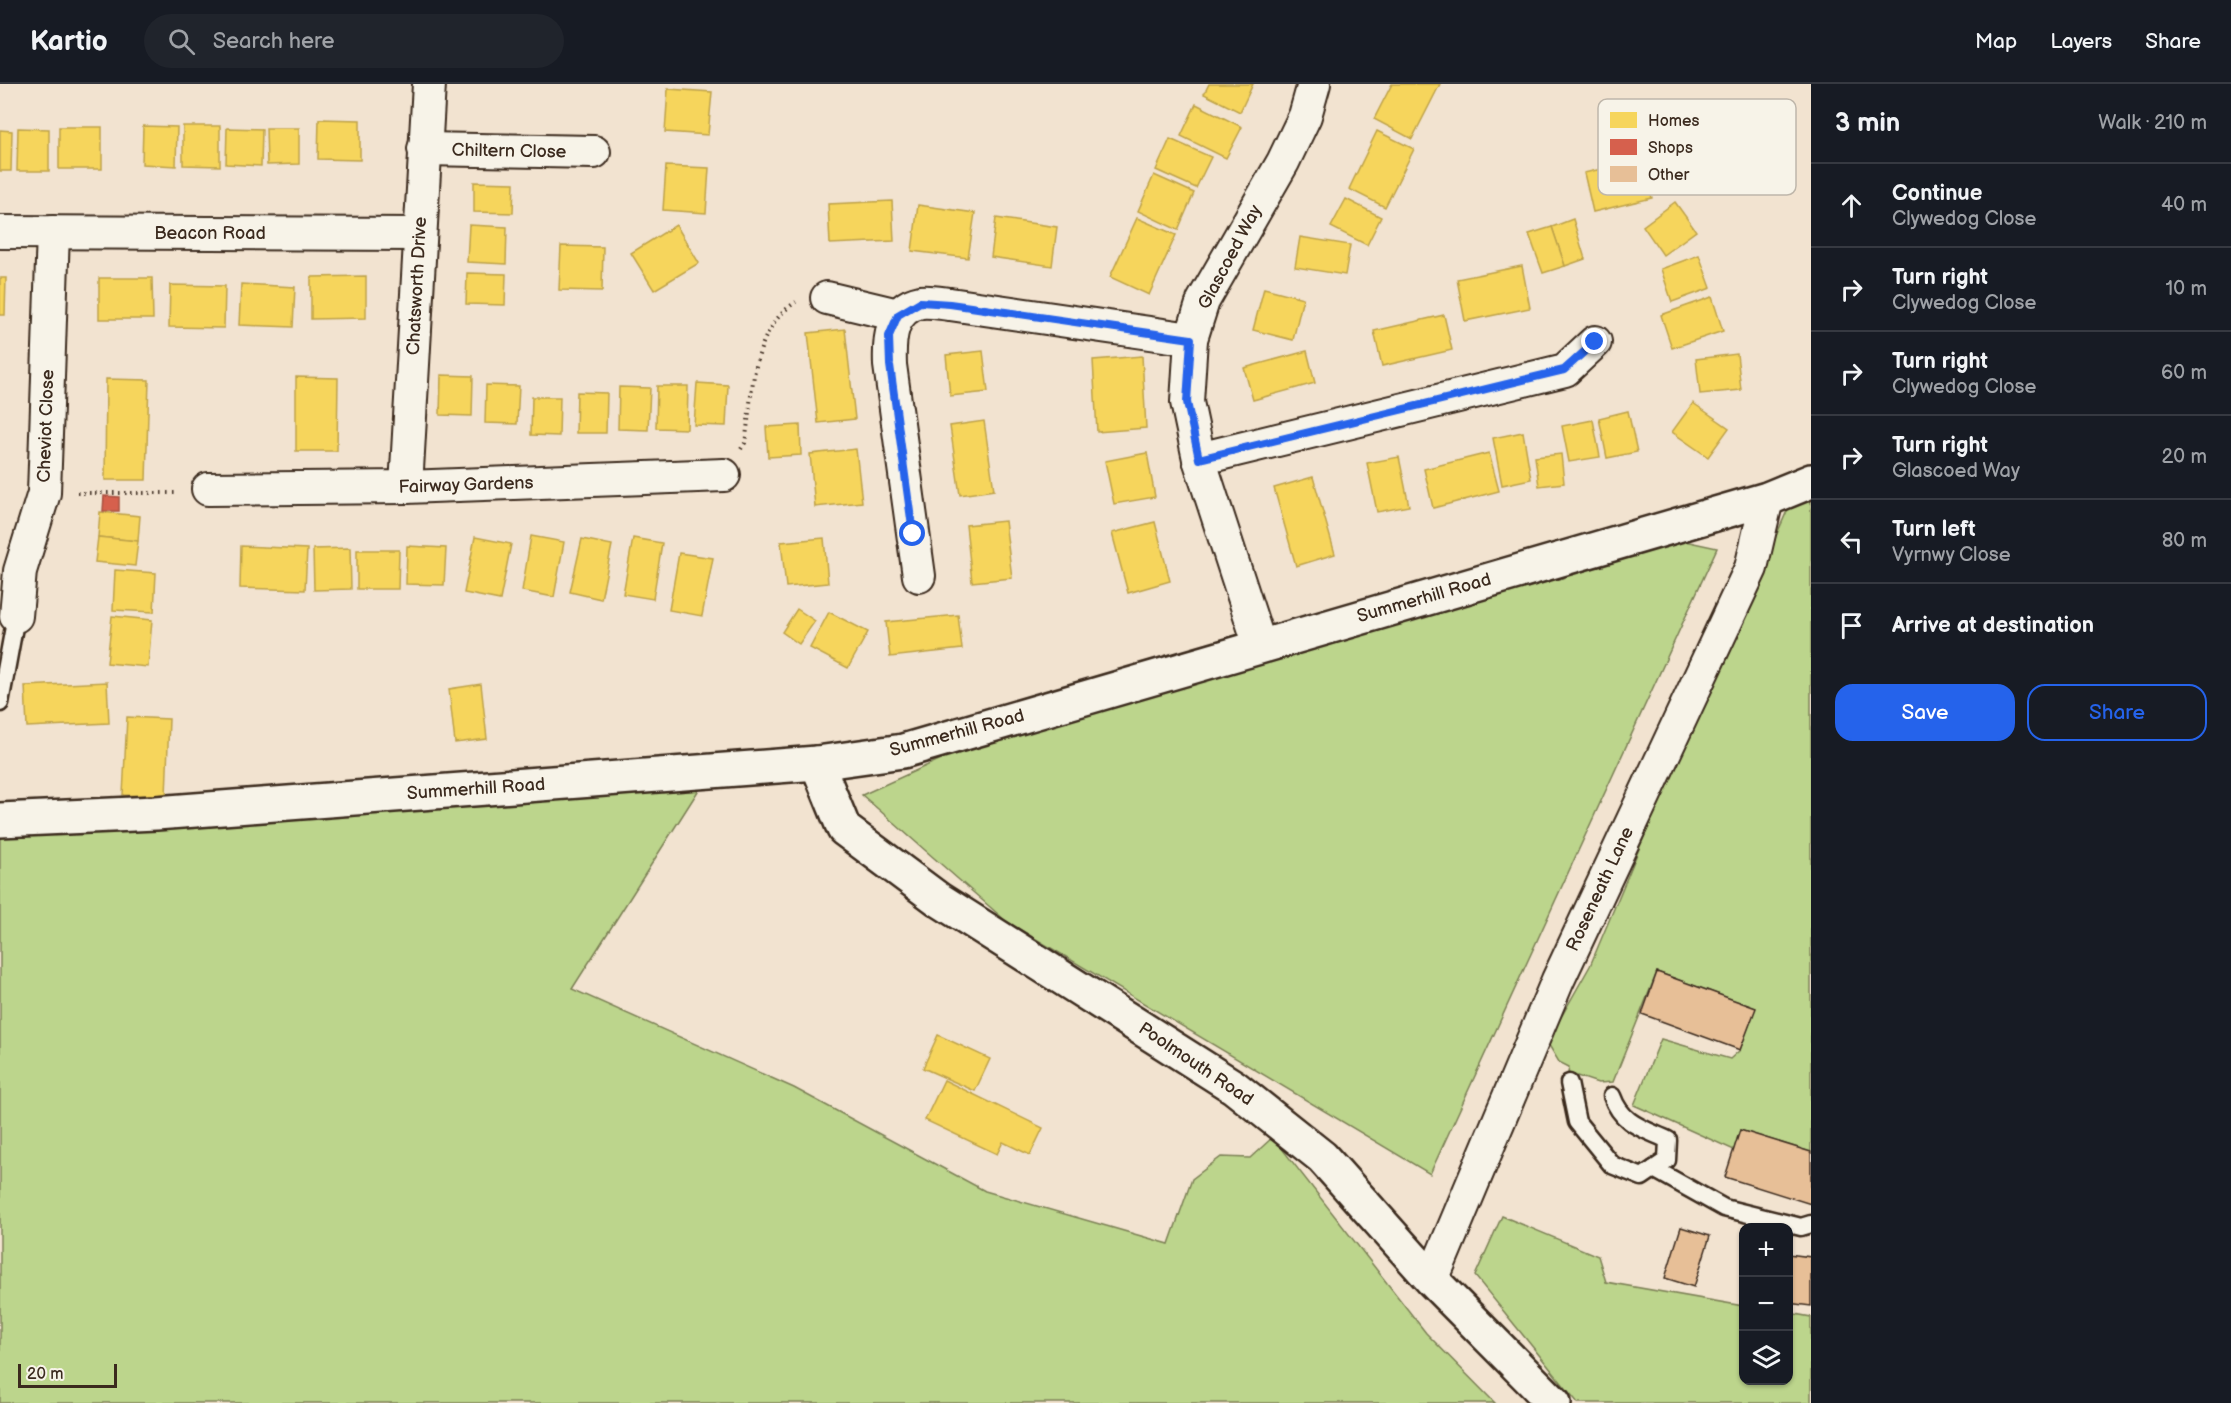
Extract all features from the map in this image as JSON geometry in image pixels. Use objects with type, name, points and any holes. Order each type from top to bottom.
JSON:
[{"type":"street","name":"Chatsworth Drive","points":[[406,488],[429,84]]},
{"type":"street","name":"Glascoed Way","points":[[1260,646],[1199,459],[1187,402],[1191,339],[1203,301],[1283,162],[1305,116],[1314,84]]},
{"type":"street","name":"Chiltern Close","points":[[424,149],[594,152]]},
{"type":"street","name":"Beacon Road","points":[[0,232],[420,234]]},
{"type":"street","name":"Cheviot Close","points":[[16,616],[20,571],[44,493],[53,232]]},
{"type":"street","points":[[827,298],[898,315]]},
{"type":"street","points":[[919,576],[890,365],[889,336],[898,315],[920,302],[950,304],[1191,339]]},
{"type":"street","points":[[1199,459],[1564,370],[1595,342]]},
{"type":"street","name":"Fairway Gardens","points":[[208,489],[406,488],[724,475]]},
{"type":"street","name":"Summerhill Road","points":[[0,820],[156,813],[818,763],[903,751],[1767,499],[1811,481]]},
{"type":"street","name":"Roseneath Lane","points":[[1432,1280],[1558,980],[1751,568],[1767,499]]},
{"type":"street","name":"Poolmouth Road","points":[[818,763],[844,829],[938,899],[1234,1087],[1322,1157],[1432,1280],[1554,1403]]},
{"type":"lane","points":[[0,703],[16,616]]},
{"type":"lane","points":[[1569,1083],[1577,1122],[1612,1165],[1642,1177],[1666,1160],[1668,1140],[1629,1122],[1617,1112],[1612,1096]]},
{"type":"lane","points":[[1654,1169],[1724,1208],[1801,1227],[1811,1224]]},
{"type":"path","points":[[724,475],[745,443],[760,346],[777,316],[811,294],[827,298]]},
{"type":"path","points":[[44,493],[184,493],[208,489]]},
{"type":"green space","points":[[1811,491],[1811,1152],[1740,1130],[1734,1150],[1634,1105],[1661,1039],[1730,1059],[1740,1050],[1755,1008],[1657,972],[1613,1082],[1598,1083],[1568,1073],[1569,1067],[1559,1062],[1547,1042],[1590,966],[1657,806],[1787,511],[1801,494]]},
{"type":"green space","points":[[1666,537],[1717,548],[1430,1174],[1006,921],[862,795],[950,755]]},
{"type":"green space","points":[[705,780],[572,989],[794,1088],[985,1191],[1169,1244],[1192,1179],[1221,1157],[1250,1158],[1273,1137],[1426,1333],[1495,1403],[0,1403],[0,832]]},
{"type":"green space","points":[[1502,1216],[1598,1256],[1606,1282],[1739,1305],[1739,1385],[1793,1385],[1793,1314],[1811,1317],[1811,1403],[1578,1403],[1475,1276]]},
{"type":"building: Homes","points":[[1209,84],[1253,84],[1240,112],[1204,94]]},
{"type":"building: Homes","points":[[1392,84],[1440,84],[1412,139],[1374,119]]},
{"type":"building: Homes","points":[[668,89],[712,92],[708,135],[665,132]]},
{"type":"building: Homes","points":[[1196,104],[1242,127],[1226,158],[1181,136]]},
{"type":"building: Homes","points":[[319,119],[360,120],[360,160],[318,159]]},
{"type":"building: Homes","points":[[143,126],[177,127],[176,166],[142,164]]},
{"type":"building: Homes","points":[[183,126],[220,126],[220,166],[183,165]]},
{"type":"building: Homes","points":[[59,127],[102,127],[102,169],[59,169]]},
{"type":"building: Homes","points":[[18,128],[49,129],[49,171],[17,171]]},
{"type":"building: Homes","points":[[227,128],[262,129],[261,166],[226,164]]},
{"type":"building: Homes","points":[[266,128],[299,128],[299,164],[267,165]]},
{"type":"building: Homes","points":[[0,130],[12,131],[11,171],[0,171]]},
{"type":"building: Homes","points":[[1377,131],[1414,149],[1385,207],[1349,189]]},
{"type":"building: Homes","points":[[1170,139],[1211,157],[1196,188],[1156,170]]},
{"type":"building: Homes","points":[[666,166],[709,168],[706,213],[663,210]]},
{"type":"building: Homes","points":[[1598,170],[1598,195],[1651,195],[1652,198],[1593,212],[1584,173]]},
{"type":"building: Homes","points":[[1154,175],[1194,193],[1178,230],[1138,211]]},
{"type":"building: Homes","points":[[474,182],[514,183],[513,213],[474,212]]},
{"type":"building: Homes","points":[[1346,199],[1381,217],[1367,245],[1331,227]]},
{"type":"building: Homes","points":[[892,201],[894,241],[830,244],[828,204]]},
{"type":"building: Homes","points":[[1675,202],[1696,231],[1663,255],[1643,226]]},
{"type":"building: Homes","points":[[918,205],[975,213],[968,258],[912,251]]},
{"type":"building: Homes","points":[[996,218],[1057,227],[1052,266],[991,257]]},
{"type":"building: Homes","points":[[1137,218],[1176,235],[1149,295],[1110,277]]},
{"type":"building: Homes","points":[[1573,219],[1585,259],[1565,266],[1552,227]]},
{"type":"building: Homes","points":[[469,225],[507,227],[506,264],[467,262]]},
{"type":"building: Homes","points":[[676,225],[699,263],[654,290],[631,253]]},
{"type":"building: Homes","points":[[1552,227],[1565,266],[1543,273],[1529,234]]},
{"type":"building: Homes","points":[[1300,237],[1350,245],[1345,275],[1295,267]]},
{"type":"building: Homes","points":[[561,246],[603,247],[602,291],[559,290]]},
{"type":"building: Homes","points":[[1699,255],[1711,288],[1672,302],[1661,269]]},
{"type":"building: Homes","points":[[1522,266],[1530,308],[1465,321],[1457,279]]},
{"type":"building: Homes","points":[[467,273],[506,274],[505,305],[466,304]]},
{"type":"building: Homes","points":[[366,276],[366,318],[311,319],[311,277]]},
{"type":"building: Homes","points":[[0,278],[6,278],[5,315],[0,315]]},
{"type":"building: Homes","points":[[99,278],[152,278],[153,319],[99,319]]},
{"type":"building: Homes","points":[[241,284],[295,287],[293,327],[239,325]]},
{"type":"building: Homes","points":[[170,285],[225,286],[224,328],[169,327]]},
{"type":"building: Homes","points":[[1264,288],[1303,298],[1293,340],[1253,330]]},
{"type":"building: Homes","points":[[1712,297],[1723,331],[1672,348],[1661,315]]},
{"type":"building: Homes","points":[[1444,315],[1452,350],[1382,366],[1374,331]]},
{"type":"building: Homes","points":[[845,329],[855,419],[818,423],[808,333]]},
{"type":"building: Homes","points":[[983,351],[988,392],[950,396],[946,355]]},
{"type":"building: Homes","points":[[1307,351],[1315,383],[1253,400],[1244,368]]},
{"type":"building: Homes","points":[[1737,354],[1741,390],[1700,394],[1696,359]]},
{"type":"building: Homes","points":[[1142,356],[1146,428],[1097,432],[1093,360]]},
{"type":"building: Homes","points":[[441,375],[473,376],[472,416],[440,415]]},
{"type":"building: Homes","points":[[296,377],[338,378],[337,451],[296,451]]},
{"type":"building: Homes","points":[[106,379],[149,380],[146,480],[105,480]]},
{"type":"building: Homes","points":[[697,383],[728,385],[726,426],[694,425]]},
{"type":"building: Homes","points":[[486,385],[519,386],[517,424],[485,423]]},
{"type":"building: Homes","points":[[657,386],[688,386],[687,429],[656,428]]},
{"type":"building: Homes","points":[[619,387],[650,388],[648,430],[618,429]]},
{"type":"building: Homes","points":[[577,392],[607,393],[606,433],[576,433]]},
{"type":"building: Homes","points":[[532,397],[560,397],[559,436],[531,435]]},
{"type":"building: Homes","points":[[1693,403],[1729,428],[1708,457],[1672,432]]},
{"type":"building: Homes","points":[[1628,411],[1637,452],[1607,458],[1599,418]]},
{"type":"building: Homes","points":[[1593,420],[1600,457],[1569,462],[1562,426]]},
{"type":"building: Homes","points":[[984,421],[994,490],[960,495],[950,426]]},
{"type":"building: Homes","points":[[800,425],[801,455],[768,457],[766,427]]},
{"type":"building: Homes","points":[[1523,432],[1531,479],[1502,485],[1493,438]]},
{"type":"building: Homes","points":[[856,449],[862,502],[815,507],[810,454]]},
{"type":"building: Homes","points":[[1147,453],[1155,497],[1114,504],[1105,461]]},
{"type":"building: Homes","points":[[1489,453],[1499,491],[1433,508],[1424,469]]},
{"type":"building: Homes","points":[[1561,454],[1564,483],[1539,486],[1535,457]]},
{"type":"building: Homes","points":[[1399,457],[1409,506],[1377,512],[1367,463]]},
{"type":"building: Homes","points":[[1313,477],[1335,554],[1296,566],[1274,488]]},
{"type":"building: Homes","points":[[100,512],[140,516],[138,541],[98,537]]},
{"type":"building: Homes","points":[[1005,521],[1012,578],[972,582],[966,525]]},
{"type":"building: Homes","points":[[1155,522],[1170,581],[1128,593],[1112,533]]},
{"type":"building: Homes","points":[[531,536],[564,542],[554,597],[522,591]]},
{"type":"building: Homes","points":[[98,537],[138,541],[135,566],[95,562]]},
{"type":"building: Homes","points":[[475,537],[511,544],[500,600],[464,593]]},
{"type":"building: Homes","points":[[633,538],[662,543],[653,599],[623,594]]},
{"type":"building: Homes","points":[[824,538],[828,583],[786,587],[781,542]]},
{"type":"building: Homes","points":[[582,539],[612,545],[601,599],[570,592]]},
{"type":"building: Homes","points":[[241,546],[307,549],[305,590],[240,588]]},
{"type":"building: Homes","points":[[407,546],[446,548],[444,585],[406,584]]},
{"type":"building: Homes","points":[[350,548],[351,589],[314,590],[313,549]]},
{"type":"building: Homes","points":[[357,550],[399,550],[398,589],[357,589]]},
{"type":"building: Homes","points":[[679,553],[713,558],[702,616],[669,610]]},
{"type":"building: Homes","points":[[115,570],[156,573],[154,612],[113,610]]},
{"type":"building: Homes","points":[[797,609],[815,621],[799,644],[782,632]]},
{"type":"building: Homes","points":[[829,612],[868,632],[848,668],[810,648]]},
{"type":"building: Homes","points":[[958,615],[962,649],[890,657],[886,622]]},
{"type":"building: Homes","points":[[112,616],[152,620],[148,667],[107,663]]},
{"type":"building: Homes","points":[[107,682],[109,723],[27,727],[25,686]]},
{"type":"building: Homes","points":[[481,684],[487,739],[455,743],[449,689]]},
{"type":"building: Homes","points":[[127,717],[169,719],[166,796],[123,795]]},
{"type":"building: Homes","points":[[938,1035],[990,1059],[975,1091],[923,1068]]},
{"type":"building: Homes","points":[[944,1080],[1043,1128],[1030,1155],[1003,1142],[997,1154],[925,1120]]},
{"type":"building: Shops","points":[[104,496],[119,497],[119,511],[103,511]]},
{"type":"building: Other","points":[[1657,972],[1756,1008],[1740,1050],[1642,1014]]},
{"type":"building: Other","points":[[1740,1130],[1811,1152],[1811,1204],[1725,1177]]},
{"type":"building: Other","points":[[1681,1227],[1710,1236],[1694,1287],[1665,1278]]},
{"type":"building: Other","points":[[1793,1255],[1811,1257],[1811,1306],[1793,1304]]},
{"type":"route","points":[[913,534],[890,365],[889,336],[898,315],[920,302],[950,304],[1191,339],[1187,402],[1199,459],[1564,370],[1595,342]]}]
